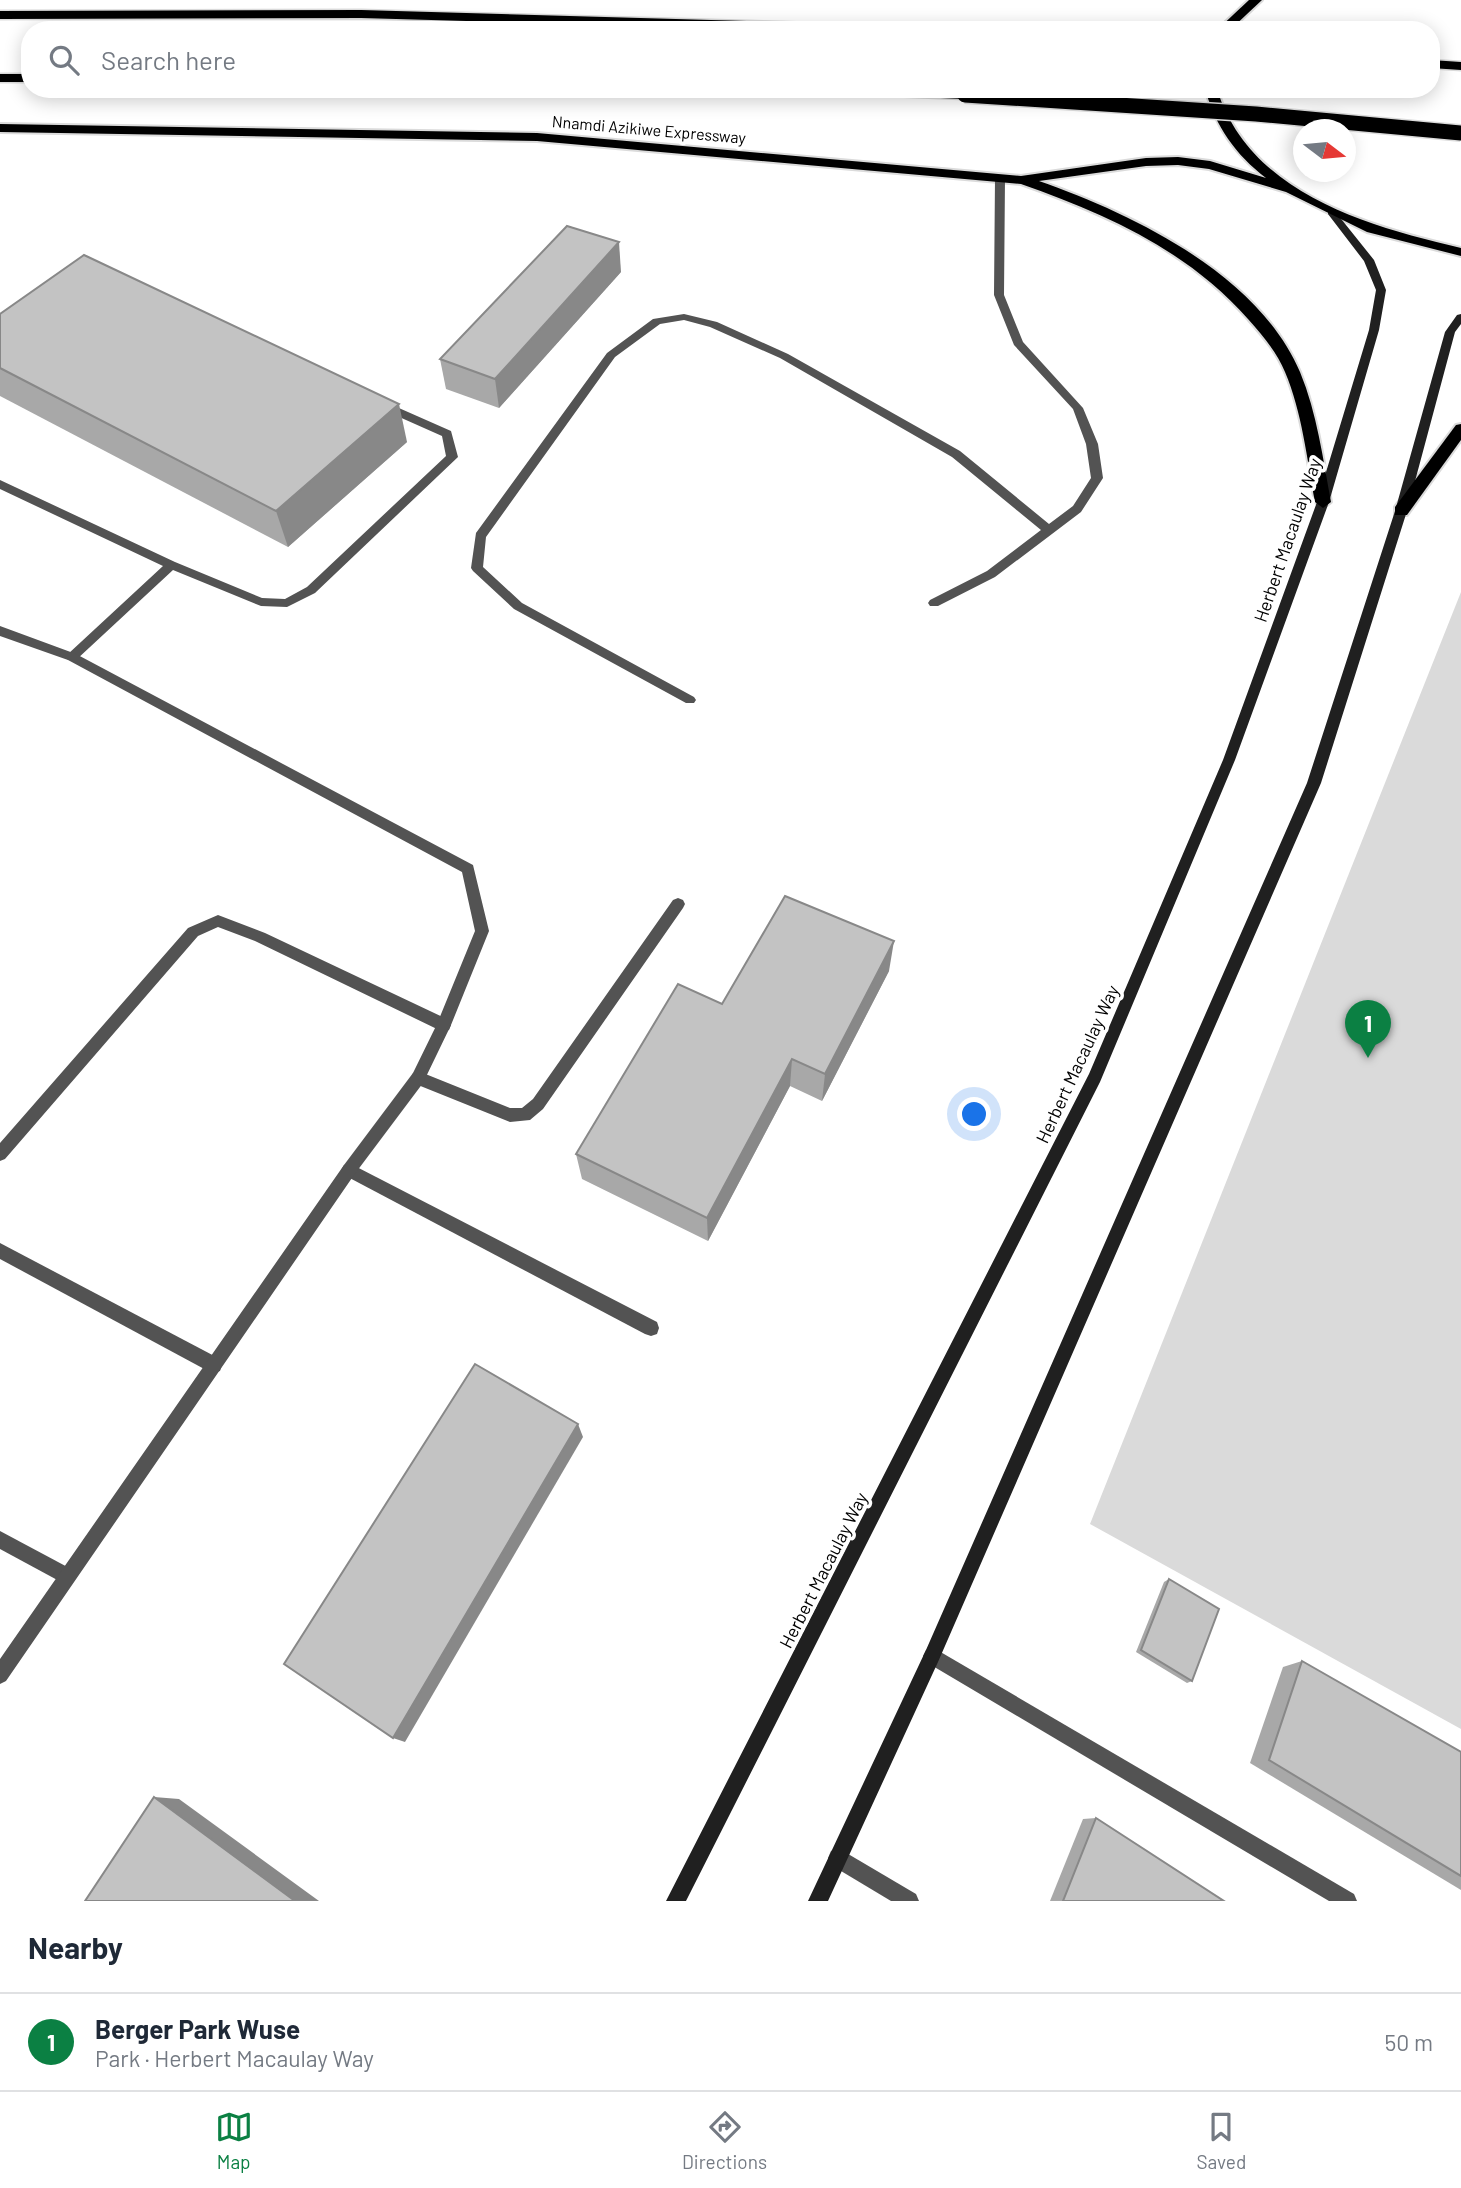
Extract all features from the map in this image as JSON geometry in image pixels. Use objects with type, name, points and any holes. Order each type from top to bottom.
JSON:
[{"type":"highway","points":[[1233,21],[1256,0]]},
{"type":"highway","points":[[0,15],[374,14],[612,21]]},
{"type":"highway","points":[[1440,65],[1461,66]]},
{"type":"highway","points":[[0,78],[21,78]]},
{"type":"highway","points":[[1011,98],[1256,114],[1461,133]]},
{"type":"highway","points":[[1212,98],[1213,107],[1241,149],[1289,189],[1331,212],[1398,238],[1461,251]]},
{"type":"highway","name":"Nnamdi Azikiwe Expressway","points":[[0,128],[537,137],[1021,180],[1146,162],[1178,161],[1210,165],[1289,189]]},
{"type":"highway","points":[[1021,180],[1104,208],[1142,226],[1195,261],[1266,330],[1292,371],[1307,420],[1323,502]]},
{"type":"highway","points":[[1401,511],[1461,429]]},
{"type":"main road","name":"Herbert Macaulay Way","points":[[676,1901],[1096,1077],[1229,760],[1323,502],[1374,330],[1381,290],[1369,260],[1331,212]]},
{"type":"main road","points":[[818,1901],[932,1656],[1314,783],[1401,511],[1450,332],[1461,317]]},
{"type":"street","points":[[934,603],[991,575],[1077,509],[1097,478],[1092,444],[1078,408],[1018,343],[999,295],[1000,178]]},
{"type":"street","points":[[690,699],[518,606],[477,569],[480,536],[611,355],[657,321],[684,317],[713,324],[783,356],[956,454],[1049,530]]},
{"type":"street","points":[[0,484],[171,565],[261,602],[287,603],[311,590],[452,457],[447,434],[373,401]]},
{"type":"street","points":[[72,656],[171,565]]},
{"type":"street","points":[[0,631],[72,656],[468,869],[482,932],[444,1025],[418,1079],[349,1170],[0,1675]]},
{"type":"street","points":[[418,1079],[510,1115],[525,1115],[538,1104],[678,904]]},
{"type":"street","points":[[0,1154],[193,932],[218,921],[260,937],[444,1025]]},
{"type":"street","points":[[349,1170],[651,1328]]},
{"type":"street","points":[[0,1251],[214,1365]]},
{"type":"street","points":[[0,1540],[67,1576]]},
{"type":"street","points":[[932,1656],[1346,1901]]},
{"type":"street","points":[[838,1858],[909,1901]]},
{"type":"shaded area","points":[[1461,592],[1461,1729],[1090,1524]]},
{"type":"building","points":[[567,226],[619,242],[495,379],[440,359]]},
{"type":"building","points":[[84,255],[399,404],[276,511],[0,368],[0,314]]},
{"type":"building","points":[[785,896],[894,941],[825,1074],[792,1059],[707,1218],[576,1154],[678,984],[722,1004]]},
{"type":"building","points":[[475,1364],[578,1424],[393,1738],[284,1664]]},
{"type":"building","points":[[1169,1579],[1219,1609],[1192,1681],[1141,1650]]},
{"type":"building","points":[[1302,1661],[1461,1752],[1461,1876],[1269,1760]]},
{"type":"building","points":[[154,1797],[295,1901],[85,1901]]},
{"type":"building","points":[[1096,1818],[1224,1901],[1063,1901]]},
{"type":"place","name":"Berger Park Wuse","points":[[1368,1058]]}]
